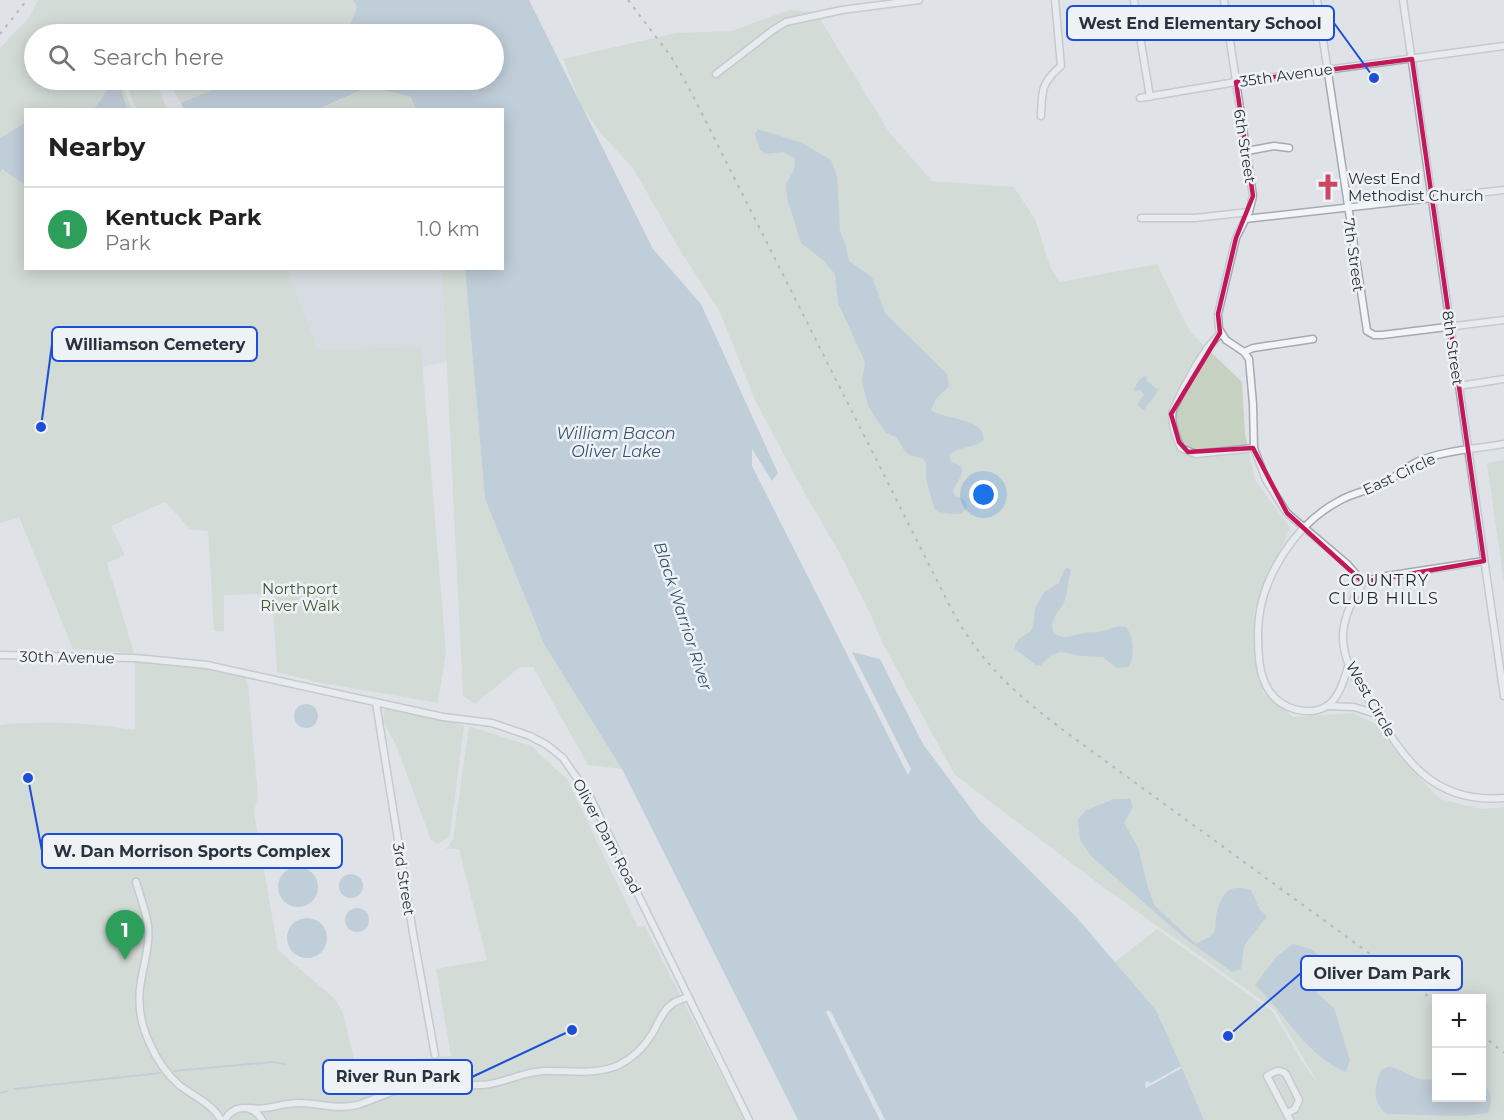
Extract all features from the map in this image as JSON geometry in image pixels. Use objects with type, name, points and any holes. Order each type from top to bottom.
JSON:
[{"type":"street","points":[[716,74],[786,22],[842,10],[919,0]]},
{"type":"street","points":[[1041,116],[1044,82],[1061,66],[1055,0]]},
{"type":"street","points":[[1134,0],[1150,97]]},
{"type":"street","name":"6th Street","points":[[1221,334],[1218,314],[1236,237],[1249,212],[1253,196],[1224,0]]},
{"type":"street","name":"7th Street","points":[[1317,0],[1366,331],[1374,335],[1382,335],[1450,326]]},
{"type":"street","name":"8th Street","points":[[1403,0],[1504,696]]},
{"type":"street","name":"35th Avenue","points":[[1140,98],[1236,82],[1504,46]]},
{"type":"street","points":[[1247,151],[1274,146],[1289,148]]},
{"type":"street","points":[[1245,219],[1504,190]]},
{"type":"street","points":[[1142,218],[1195,218],[1249,212]]},
{"type":"street","points":[[1450,326],[1504,320]]},
{"type":"street","points":[[1254,448],[1196,454],[1181,448],[1172,418],[1173,410],[1199,363],[1214,340],[1221,334],[1229,343],[1245,352],[1249,359],[1252,375],[1254,448],[1266,480],[1287,513],[1347,564],[1364,582],[1380,577],[1484,561]]},
{"type":"street","points":[[1245,352],[1254,348],[1313,339]]},
{"type":"street","points":[[1459,386],[1504,379]]},
{"type":"street","name":"East Circle","points":[[1377,714],[1354,707],[1327,706],[1304,711],[1281,703],[1275,699],[1267,687],[1260,664],[1258,638],[1260,609],[1277,564],[1304,528],[1339,500],[1384,484],[1417,462],[1432,456],[1504,444]]},
{"type":"street","name":"West Circle","points":[[1364,582],[1347,612],[1343,627],[1343,643],[1348,667],[1377,714],[1409,762],[1427,778],[1462,795],[1486,800],[1504,798]]},
{"type":"street","name":"30th Avenue","points":[[0,655],[135,658]]},
{"type":"street","name":"Oliver Dam Road","points":[[135,658],[207,665],[443,717],[492,723],[530,736],[547,745],[563,758],[590,796],[749,1120]]},
{"type":"street","points":[[1327,706],[1338,692],[1348,667]]},
{"type":"street","name":"3rd Street","points":[[376,703],[435,1055]]},
{"type":"street","points":[[136,882],[148,926],[146,960],[139,1000],[142,1024],[154,1052],[177,1083],[210,1107],[223,1120],[237,1108],[268,1109],[301,1103],[349,1107],[391,1091],[417,1085],[438,1083],[480,1085],[533,1072],[603,1070],[618,1065],[637,1052],[648,1041],[668,1007],[688,997]]},
{"type":"street","points":[[1278,1071],[1286,1074],[1299,1100],[1288,1117],[1267,1076],[1278,1071]]},
{"type":"street","points":[[249,1108],[264,1120],[281,1106]]},
{"type":"street","points":[[210,1107],[231,1111]]},
{"type":"highlighted area","points":[[1412,59],[1484,561],[1363,582],[1287,513],[1253,448],[1188,452],[1179,442],[1171,414],[1220,333],[1218,314],[1236,238],[1253,196],[1236,82]]},
{"type":"shaded area","points":[[262,270],[465,270],[463,358],[308,392]]},
{"type":"green space","name":"Northport River Walk","points":[[38,0],[353,0],[357,7],[351,24],[24,24],[24,90],[124,90],[132,108],[24,108],[24,270],[287,270],[318,350],[421,347],[446,653],[438,703],[316,682],[277,672],[272,594],[224,595],[224,631],[214,631],[208,531],[190,529],[165,502],[111,526],[125,555],[107,563],[134,653],[73,649],[19,517],[0,523],[0,48],[29,17]]},
{"type":"green space","points":[[789,10],[816,12],[889,132],[932,181],[1014,187],[1035,219],[1050,266],[1059,282],[1157,264],[1190,332],[1242,382],[1245,434],[1255,480],[1290,528],[1254,614],[1263,693],[1293,717],[1353,713],[1376,724],[1401,758],[1440,799],[1482,809],[1504,807],[1504,1120],[1204,1120],[1156,1010],[1115,962],[1157,929],[1273,1012],[1319,1085],[1275,1010],[1103,887],[955,775],[882,642],[840,554],[755,400],[719,310],[681,252],[633,168],[601,134],[581,105],[563,59],[676,33],[732,31]]},
{"type":"green space","points":[[129,90],[159,90],[167,108],[136,108]]},
{"type":"green space","points":[[173,90],[212,90],[181,103]]},
{"type":"green space","points":[[362,90],[382,90],[410,96],[416,108],[323,108]]},
{"type":"green space","points":[[442,270],[465,270],[485,499],[544,644],[622,769],[588,765],[533,667],[520,667],[475,704],[463,696]]},
{"type":"green space","points":[[1504,460],[1504,583],[1487,463]]},
{"type":"green space","points":[[135,658],[244,673],[248,684],[258,796],[254,813],[278,950],[335,999],[343,1013],[355,1064],[451,1056],[436,969],[487,960],[459,849],[446,849],[453,839],[469,726],[531,746],[567,779],[638,927],[645,926],[744,1120],[0,1120],[0,725],[68,723],[135,730]]},
{"type":"green space","points":[[385,708],[464,725],[450,836],[438,844],[431,840],[396,745],[383,721]]},
{"type":"water","name":"William Bacon Oliver Lake","points":[[353,0],[529,0],[653,249],[701,304],[778,473],[772,481],[752,449],[752,466],[908,775],[911,769],[852,652],[880,659],[923,744],[981,822],[1078,919],[1156,1010],[1181,1066],[1151,1083],[1146,1081],[1145,1086],[1146,1088],[1182,1068],[1204,1120],[885,1120],[828,1010],[826,1012],[880,1120],[798,1120],[622,769],[544,644],[485,499],[465,270],[504,270],[504,108],[416,108],[410,96],[382,90],[504,90],[504,24],[351,24],[357,7]]},
{"type":"water","points":[[108,90],[121,90],[127,108],[95,108]]},
{"type":"water","name":"William Bacon Oliver Lake","points":[[212,90],[361,90],[321,108],[183,108],[181,103]]},
{"type":"water","points":[[24,124],[24,184],[2,169],[0,173],[0,138]]},
{"type":"water","points":[[758,129],[802,143],[831,160],[837,176],[840,231],[849,261],[872,277],[885,313],[947,374],[949,386],[936,399],[931,410],[971,423],[982,432],[984,440],[949,455],[951,461],[961,467],[962,471],[953,491],[955,496],[966,503],[967,508],[960,514],[938,512],[934,508],[926,479],[926,463],[923,459],[909,455],[897,438],[885,432],[868,406],[862,381],[865,362],[838,303],[835,274],[824,261],[801,243],[787,198],[786,184],[794,170],[795,158],[783,152],[765,154],[760,150],[755,134]]},
{"type":"water","points":[[1146,375],[1147,381],[1157,389],[1160,388],[1144,410],[1137,405],[1144,394],[1140,390],[1134,391],[1141,378]]},
{"type":"water","points":[[1067,567],[1071,570],[1066,597],[1054,618],[1053,631],[1060,636],[1068,637],[1119,626],[1126,627],[1133,647],[1129,667],[1117,668],[1103,657],[1061,652],[1051,655],[1037,666],[1015,649],[1020,638],[1031,631],[1035,609],[1044,592],[1059,583]]},
{"type":"water","points":[[306,704],[314,708],[318,716],[314,724],[306,728],[298,724],[294,716],[298,708]]},
{"type":"water","points":[[1114,799],[1130,799],[1133,807],[1124,823],[1138,847],[1155,906],[1196,944],[1214,933],[1218,909],[1226,892],[1236,888],[1251,890],[1260,910],[1267,916],[1244,946],[1241,969],[1232,972],[1183,937],[1091,856],[1080,840],[1078,820],[1086,810]]},
{"type":"water","points":[[298,867],[306,868],[312,873],[317,879],[317,895],[312,901],[306,906],[298,907],[290,906],[284,901],[279,895],[278,887],[279,879],[284,873],[290,868]]},
{"type":"water","points":[[346,874],[356,874],[363,881],[363,891],[356,898],[346,898],[339,891],[339,881]]},
{"type":"water","points":[[357,908],[366,911],[369,920],[366,929],[357,932],[348,929],[345,920],[348,911]]},
{"type":"water","points":[[307,918],[315,919],[321,924],[326,930],[326,946],[321,952],[315,957],[307,958],[299,957],[293,952],[288,946],[287,938],[288,930],[293,924],[299,919]]},
{"type":"water","points":[[1293,944],[1311,949],[1323,959],[1317,993],[1334,1008],[1350,1060],[1346,1072],[1332,1065],[1307,1045],[1255,985],[1276,957]]},
{"type":"water","points":[[1390,1066],[1419,1079],[1432,1080],[1432,1102],[1486,1102],[1486,1088],[1491,1097],[1491,1105],[1488,1113],[1463,1116],[1386,1114],[1376,1098],[1381,1070]]},
{"type":"waterway","points":[[174,1071],[272,1062],[285,1064]]},
{"type":"waterway","points":[[14,1089],[160,1073]]},
{"type":"waterway","points":[[0,1093],[7,1091]]},
{"type":"railway","points":[[0,34],[27,0]]},
{"type":"railway","points":[[628,0],[672,58],[691,92],[955,616],[980,653],[1008,684],[1056,724],[1432,999]]},
{"type":"railway","points":[[1486,1038],[1504,1053]]},
{"type":"place","name":"West End Elementary School","points":[[1374,78]]},
{"type":"place","name":"West End Methodist Church","points":[[1328,187]]},
{"type":"place","name":"Williamson Cemetery","points":[[41,427]]},
{"type":"place","name":"W. Dan Morrison Sports Complex","points":[[28,778]]},
{"type":"place","name":"Kentuck Park","points":[[125,960]]},
{"type":"place","name":"River Run Park","points":[[572,1030]]},
{"type":"place","name":"Oliver Dam Park","points":[[1228,1036]]},
{"type":"district","name":"COUNTRY CLUB HILLS","points":[[1384,589]]},
{"type":"water label","name":"Black Warrior River","points":[[683,616]]}]
